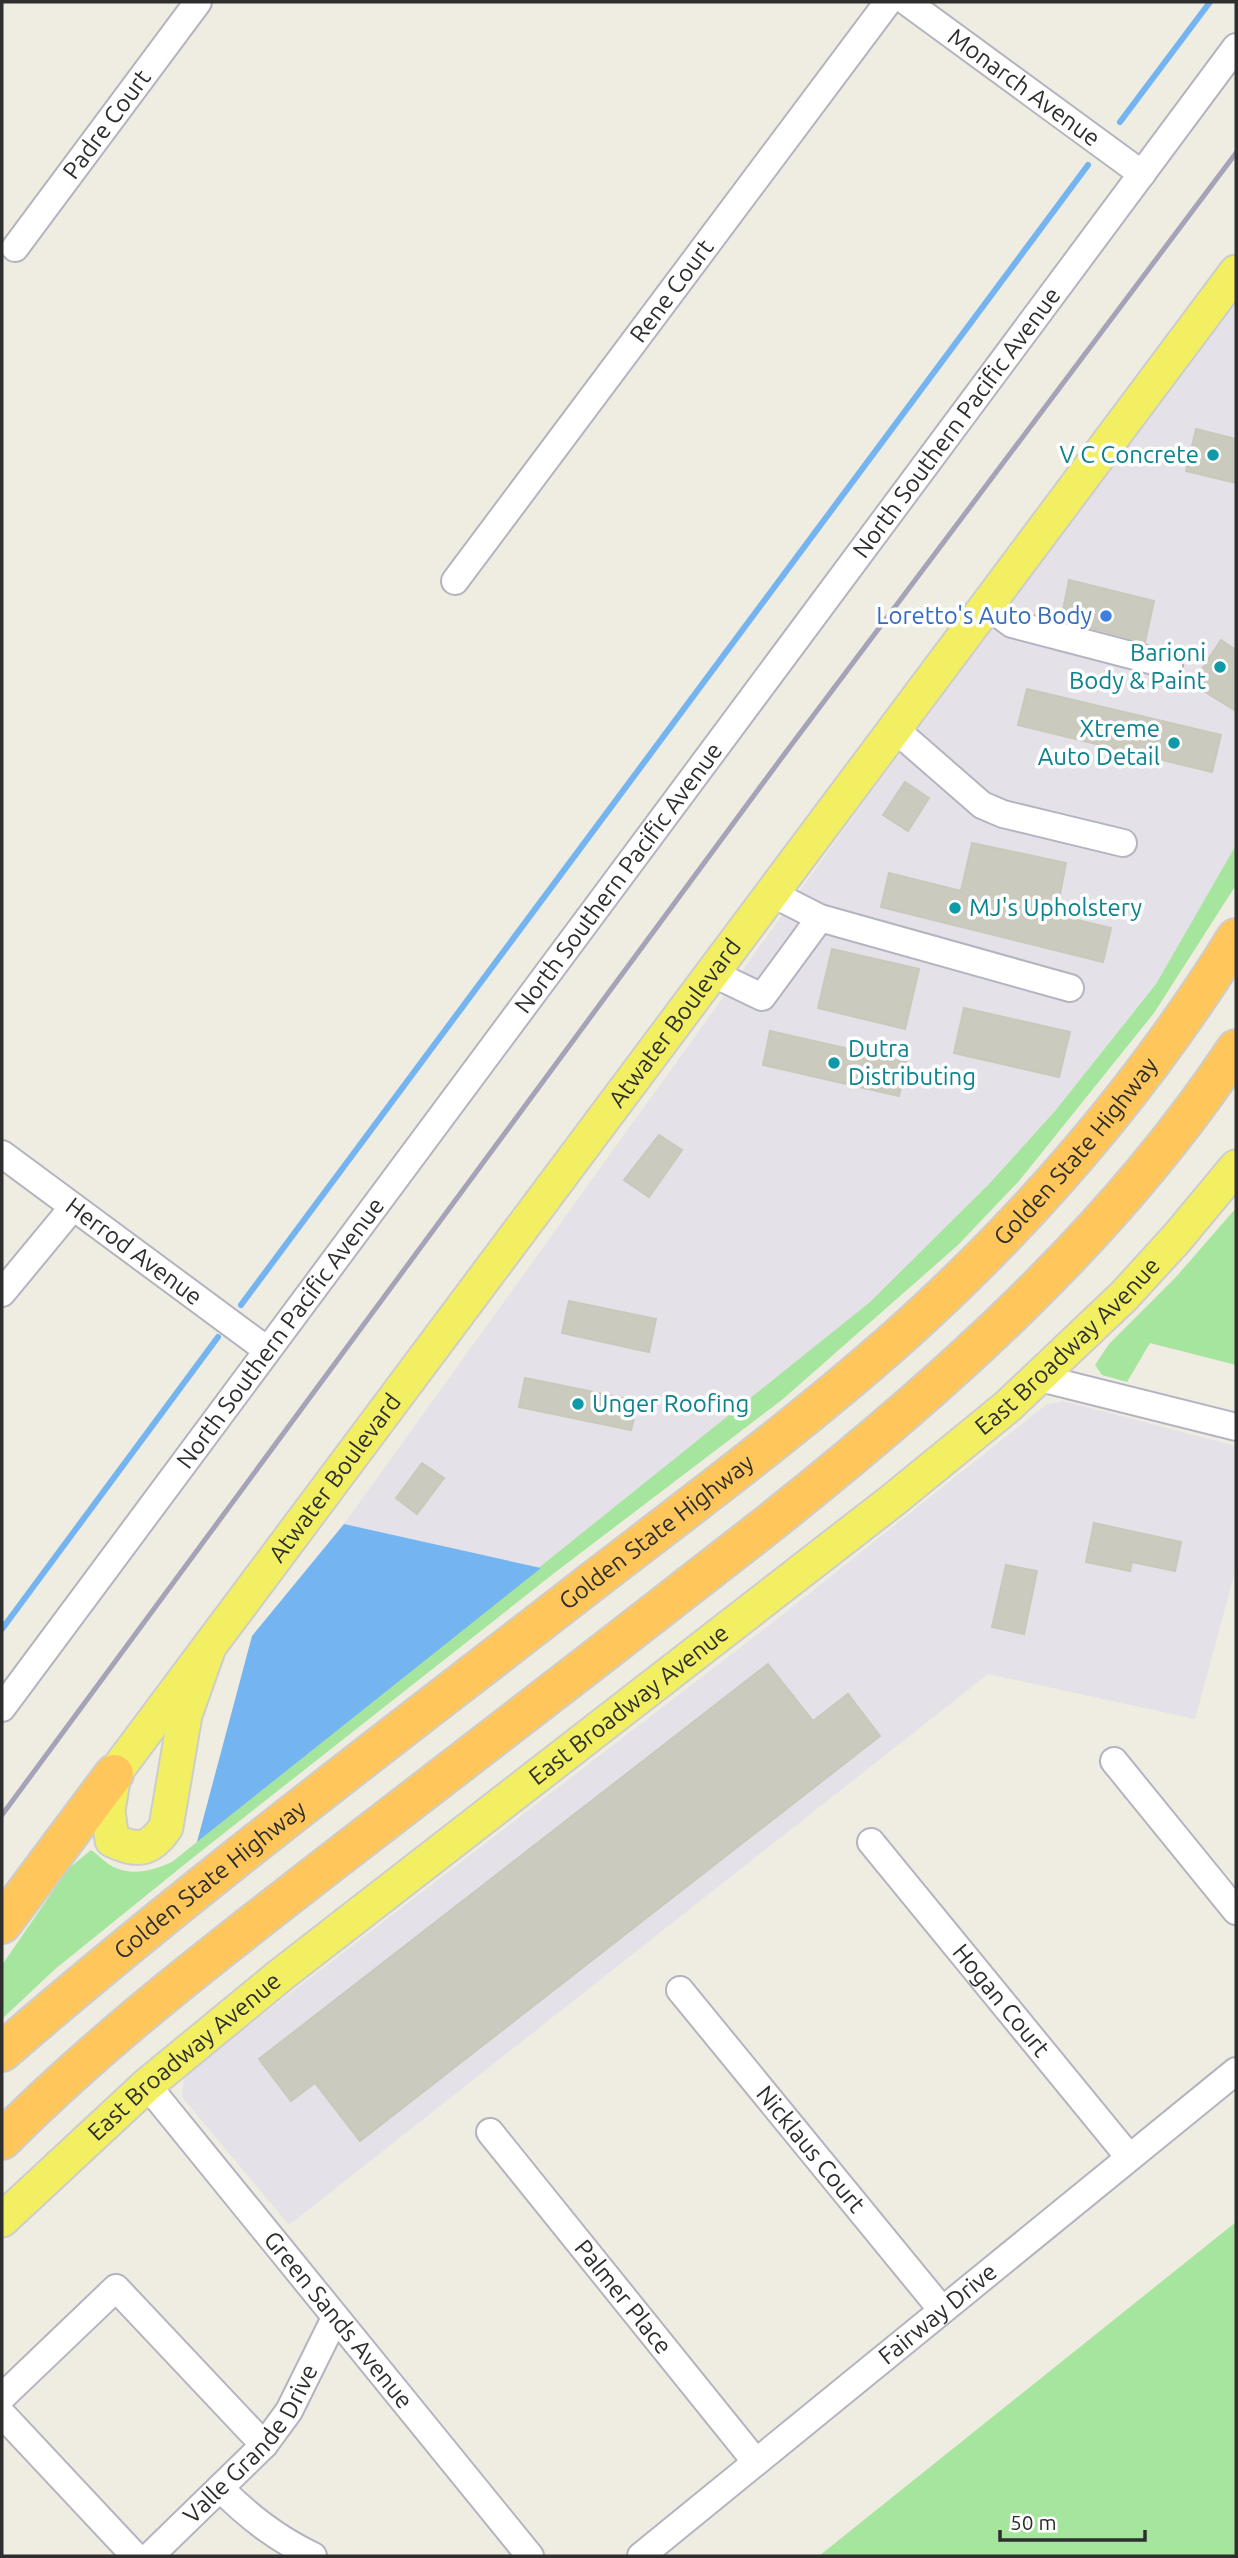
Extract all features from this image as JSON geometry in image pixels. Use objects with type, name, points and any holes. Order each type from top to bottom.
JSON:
[{"type":"highway","name":"Golden State Highway","points":[[2,2052],[123,1947],[730,1477],[902,1334],[1026,1213],[1110,1115],[1174,1031],[1236,938]]},
{"type":"highway","points":[[1202,1101],[1236,1049]]},
{"type":"highway","points":[[2,2140],[44,2098],[209,1958],[831,1474],[973,1354],[1104,1217],[1236,1057]]},
{"type":"highway","points":[[2,1924],[114,1774]]},
{"type":"main road","name":"Atwater Boulevard","points":[[114,1774],[1236,272]]},
{"type":"main road","name":"East Broadway Avenue","points":[[2,2220],[147,2085],[282,1974],[892,1500],[1040,1378],[1124,1296],[1236,1167]]},
{"type":"main road","points":[[114,1774],[108,1811],[112,1840],[128,1848],[144,1847],[156,1842],[166,1827],[186,1715],[208,1650]]},
{"type":"street","name":"Padre Court","points":[[15,248],[198,2]]},
{"type":"street","name":"Rene Court","points":[[455,580],[888,2]]},
{"type":"street","name":"Monarch Avenue","points":[[907,2],[1142,174]]},
{"type":"street","name":"North Southern Pacific Avenue","points":[[2,1708],[1236,47]]},
{"type":"street","points":[[988,606],[1012,624],[1169,665]]},
{"type":"street","points":[[896,730],[982,805],[1003,814],[1123,843]]},
{"type":"street","points":[[773,894],[820,918],[1070,988]]},
{"type":"street","points":[[714,974],[762,997],[820,918]]},
{"type":"street","name":"Herrod Avenue","points":[[2,1154],[267,1350]]},
{"type":"street","points":[[2,1293],[73,1207]]},
{"type":"street","points":[[1040,1378],[1236,1427]]},
{"type":"street","points":[[1114,1760],[1236,1911]]},
{"type":"street","name":"Hogan Court","points":[[871,1842],[1129,2157]]},
{"type":"street","name":"Nicklaus Court","points":[[680,1990],[942,2310]]},
{"type":"street","name":"Fairway Drive","points":[[641,2556],[1236,2071]]},
{"type":"street","name":"Green Sands Avenue","points":[[147,2085],[530,2556]]},
{"type":"street","name":"Palmer Place","points":[[490,2132],[757,2462]]},
{"type":"street","points":[[2,2397],[116,2288],[264,2445]]},
{"type":"street","name":"Valle Grande Drive","points":[[150,2556],[264,2445],[289,2411],[335,2318]]},
{"type":"street","points":[[2,2414],[135,2556]]},
{"type":"street","points":[[220,2487],[253,2521],[282,2541],[313,2556]]},
{"type":"shaded area","points":[[1236,302],[1236,845],[1156,984],[1055,1111],[989,1184],[870,1302],[541,1568],[344,1524],[858,810]]},
{"type":"shaded area","points":[[1063,1401],[1236,1446],[1236,1568],[1195,1719],[988,1674],[289,2225],[182,2097],[184,2075],[776,1620],[1047,1404]]},
{"type":"green space","points":[[1236,845],[1236,885],[1154,1013],[1019,1181],[958,1245],[783,1399],[553,1574],[190,1860],[54,1970],[2,2019],[2,1965],[68,1869],[91,1850],[110,1865],[125,1871],[149,1870],[172,1862],[870,1302],[989,1184],[1055,1111],[1156,984]]},
{"type":"green space","points":[[1236,1208],[1236,1365],[1150,1343],[1127,1382],[1102,1375],[1095,1365],[1109,1344],[1176,1277]]},
{"type":"green space","points":[[1236,2222],[1236,2556],[819,2556]]},
{"type":"water","points":[[344,1524],[541,1568],[197,1842],[252,1636]]},
{"type":"building","name":"V C Concrete","points":[[1196,429],[1236,439],[1236,483],[1186,471]]},
{"type":"building","name":"Loretto's Auto Body","points":[[1069,580],[1154,601],[1145,642],[1061,620]]},
{"type":"building","name":"Barioni Body & Paint","points":[[1221,640],[1236,650],[1236,711],[1192,684]]},
{"type":"building","points":[[1027,689],[1221,735],[1212,772],[1018,725]]},
{"type":"building","points":[[905,782],[929,798],[908,831],[883,815]]},
{"type":"building","points":[[972,843],[1066,863],[1056,915],[1111,928],[1103,962],[881,907],[889,873],[961,891]]},
{"type":"building","points":[[832,949],[919,969],[905,1029],[818,1008]]},
{"type":"building","points":[[964,1008],[1070,1032],[1059,1077],[954,1053]]},
{"type":"building","name":"Dutra Distributing","points":[[770,1031],[906,1062],[899,1096],[763,1065]]},
{"type":"building","points":[[659,1135],[682,1150],[649,1197],[624,1180]]},
{"type":"building","points":[[569,1301],[656,1319],[649,1352],[562,1333]]},
{"type":"building","name":"Unger Roofing","points":[[525,1378],[638,1401],[631,1430],[519,1407]]},
{"type":"building","points":[[422,1463],[444,1478],[417,1514],[396,1498]]},
{"type":"building","points":[[1094,1523],[1181,1542],[1175,1571],[1132,1562],[1130,1571],[1086,1562]]},
{"type":"building","points":[[1006,1565],[1037,1571],[1024,1634],[992,1627]]},
{"type":"building","points":[[768,1664],[813,1721],[848,1694],[880,1736],[360,2141],[315,2083],[291,2101],[259,2059]]},
{"type":"waterway","points":[[1120,122],[1210,2]]},
{"type":"waterway","points":[[241,1305],[1088,165]]},
{"type":"waterway","points":[[2,1629],[218,1337]]},
{"type":"railway","points":[[2,1815],[786,752],[1236,153]]},
{"type":"place","name":"V C Concrete","points":[[1213,455]]},
{"type":"place","name":"Loretto's Auto Body","points":[[1106,616]]},
{"type":"place","name":"Barioni Body & Paint","points":[[1220,667]]},
{"type":"place","name":"Xtreme Auto Detail","points":[[1174,743]]},
{"type":"place","name":"MJ's Upholstery","points":[[955,908]]},
{"type":"place","name":"Dutra Distributing","points":[[834,1063]]},
{"type":"place","name":"Unger Roofing","points":[[578,1404]]}]
